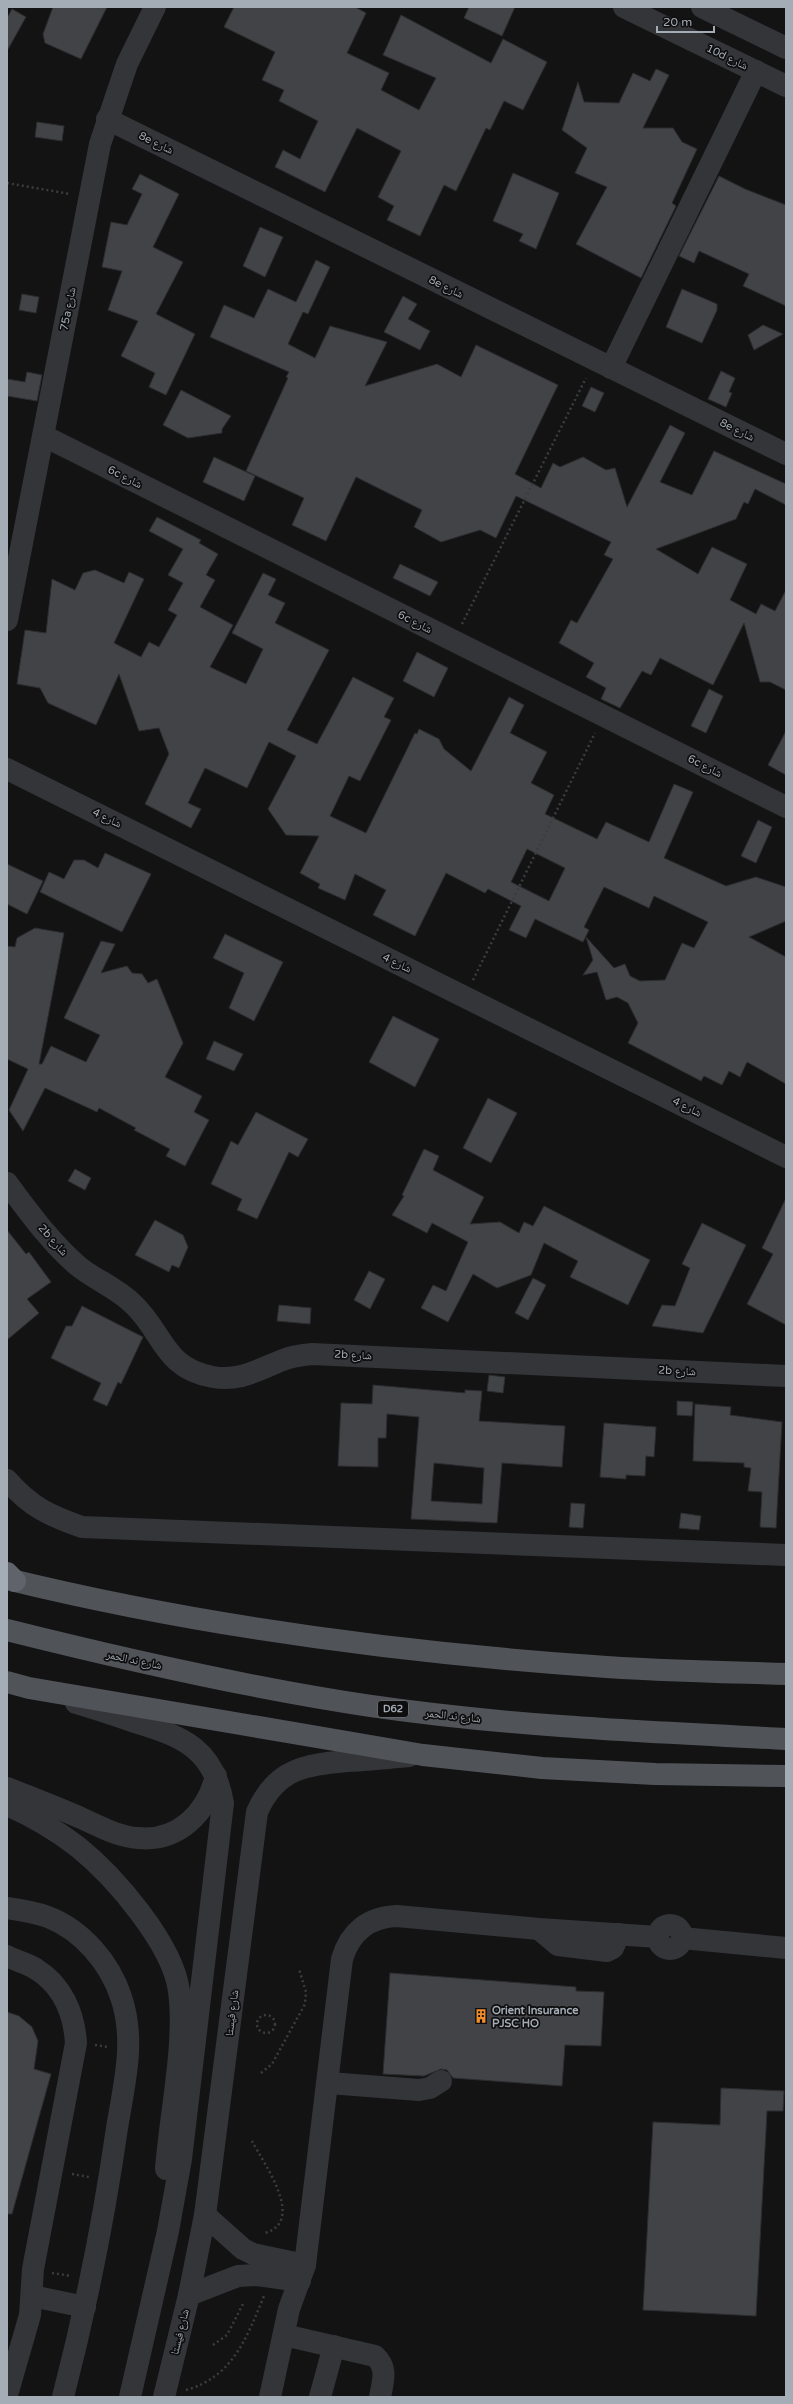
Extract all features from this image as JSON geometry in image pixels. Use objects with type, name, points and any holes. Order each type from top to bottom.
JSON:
[{"type":"main road","points":[[10,1577],[206,1621],[406,1650],[595,1666],[786,1674]]},
{"type":"main road","name":"شارع ند الحمر","points":[[7,1630],[126,1660],[370,1706],[511,1722],[627,1731],[786,1739]]},
{"type":"main road","points":[[7,1682],[29,1688],[424,1755],[542,1768],[655,1774],[786,1776]]},
{"type":"street","name":"75a شارع","points":[[7,620],[44,436],[89,198],[107,119],[127,64],[155,7]]},
{"type":"street","name":"10d شارع","points":[[624,7],[786,86]]},
{"type":"street","points":[[702,7],[786,48]]},
{"type":"street","points":[[603,364],[756,71]]},
{"type":"street","name":"8e شارع","points":[[107,119],[786,454]]},
{"type":"street","name":"6c شارع","points":[[44,436],[786,807]]},
{"type":"street","name":"شارع 4","points":[[7,769],[786,1157]]},
{"type":"street","name":"2b شارع","points":[[7,1183],[38,1225],[64,1254],[94,1278],[122,1294],[142,1312],[164,1347],[174,1358],[186,1367],[214,1377],[244,1376],[284,1359],[312,1354],[786,1376]]},
{"type":"street","points":[[7,1480],[23,1498],[51,1516],[82,1527],[786,1555]]},
{"type":"street","points":[[29,1688],[179,1736],[205,1759],[216,1776],[222,1796],[223,1817],[203,1974],[191,2085],[168,2231],[130,2397]]},
{"type":"street","name":"شارع فيستا","points":[[164,2396],[189,2295],[205,2216],[234,2002],[254,1826],[262,1800],[270,1788],[290,1772],[311,1765],[424,1755]]},
{"type":"street","points":[[7,1788],[124,1836],[151,1838],[165,1836],[189,1823],[207,1802],[216,1776]]},
{"type":"street","points":[[7,1805],[56,1832],[96,1863],[157,1935],[166,1949],[176,1974],[179,1991],[180,2027],[165,2173],[168,2231]]},
{"type":"street","points":[[7,1908],[49,1917],[68,1928],[86,1942],[100,1958],[122,1997],[128,2033],[128,2061],[110,2181],[87,2298],[62,2397]]},
{"type":"street","points":[[270,2397],[289,2309],[303,2273],[329,2083],[342,1959],[350,1939],[366,1923],[375,1919],[397,1916],[540,1929],[658,1937],[660,1931],[671,1925],[681,1932],[682,1938],[786,1948]]},
{"type":"street","points":[[7,1956],[36,1969],[46,1977],[62,1996],[73,2020],[76,2043],[33,2269],[32,2296],[28,2325],[7,2395]]},
{"type":"street","points":[[203,1974],[216,1978],[224,1984],[234,2002]]},
{"type":"street","points":[[329,2083],[419,2090],[430,2088],[441,2081]]},
{"type":"street","points":[[205,2216],[243,2249],[303,2273]]},
{"type":"street","points":[[189,2295],[238,2276],[250,2275],[272,2277],[303,2273]]},
{"type":"street","points":[[32,2296],[87,2298]]},
{"type":"street","points":[[284,2335],[370,2353],[380,2360],[384,2372],[380,2397]]},
{"type":"street","points":[[320,2397],[334,2346]]},
{"type":"path","points":[[7,183],[89,198]]},
{"type":"path","points":[[454,641],[603,364]]},
{"type":"path","points":[[464,996],[603,716]]},
{"type":"path","points":[[261,2073],[272,2064],[305,2004],[306,1992],[299,1969]]},
{"type":"path","points":[[267,2015],[273,2018],[275,2024],[272,2030],[267,2033],[261,2032],[257,2027],[257,2021],[261,2016],[267,2015]]},
{"type":"path","points":[[252,2141],[279,2192],[284,2210],[281,2223],[276,2228],[265,2233]]},
{"type":"path","points":[[52,2170],[110,2181]]},
{"type":"path","points":[[33,2269],[73,2277],[71,2285],[87,2298]]},
{"type":"path","points":[[164,2396],[202,2386],[223,2371],[245,2340],[272,2277]]},
{"type":"path","points":[[213,2345],[227,2335],[243,2304]]},
{"type":"building","points":[[53,7],[107,7],[81,59],[45,43],[43,34]]},
{"type":"building","points":[[234,7],[355,7],[366,13],[347,53],[389,73],[381,90],[419,110],[436,78],[383,55],[401,15],[491,63],[503,39],[547,62],[523,110],[504,101],[490,130],[486,128],[456,191],[444,185],[420,236],[387,220],[394,206],[378,197],[401,151],[357,128],[325,192],[275,167],[283,150],[300,159],[318,121],[279,101],[284,90],[262,80],[275,52],[224,27]]},
{"type":"building","points":[[469,7],[515,7],[502,36],[464,18]]},
{"type":"building","points":[[12,9],[26,17],[7,51],[7,18]]},
{"type":"building","points":[[656,69],[669,75],[643,128],[673,128],[682,142],[697,149],[672,203],[676,206],[641,278],[576,244],[607,187],[575,173],[587,148],[562,130],[578,82],[584,102],[619,103],[633,73],[650,81]]},
{"type":"building","points":[[37,122],[64,126],[62,141],[35,137]]},
{"type":"building","points":[[513,173],[559,193],[536,249],[519,241],[523,234],[493,221]]},
{"type":"building","points":[[140,174],[179,194],[153,247],[183,262],[156,314],[195,334],[166,395],[149,387],[155,373],[121,356],[138,321],[108,310],[122,271],[102,267],[111,222],[127,225],[142,194],[132,189]]},
{"type":"building","points":[[719,176],[745,189],[786,205],[786,306],[743,286],[749,274],[699,251],[694,263],[679,256]]},
{"type":"building","points":[[260,227],[283,237],[265,277],[243,266]]},
{"type":"building","points":[[316,260],[330,267],[308,314],[303,312],[288,344],[315,358],[330,326],[387,342],[365,386],[437,364],[461,377],[476,345],[558,385],[515,474],[541,488],[553,463],[560,467],[583,457],[606,470],[615,468],[627,507],[670,425],[685,433],[660,482],[692,495],[714,451],[786,484],[786,505],[755,489],[748,504],[744,502],[736,519],[656,549],[698,574],[712,547],[747,564],[730,600],[756,614],[761,604],[775,611],[786,590],[786,690],[770,682],[760,682],[744,623],[713,685],[660,658],[651,675],[642,671],[620,708],[601,699],[606,688],[586,677],[594,663],[559,643],[571,620],[577,623],[613,559],[604,555],[611,542],[516,496],[496,538],[480,530],[441,542],[414,527],[422,510],[356,477],[326,541],[292,525],[304,498],[246,471],[288,378],[286,377],[289,372],[210,337],[224,305],[254,318],[268,289],[296,302]]},
{"type":"building","points":[[682,289],[717,304],[717,310],[702,343],[666,327]]},
{"type":"building","points":[[22,294],[39,297],[36,313],[19,310]]},
{"type":"building","points":[[403,296],[417,304],[408,319],[430,331],[420,350],[384,332]]},
{"type":"building","points":[[763,325],[783,334],[754,350],[748,335]]},
{"type":"building","points":[[721,371],[735,378],[729,392],[732,393],[726,407],[708,399]]},
{"type":"building","points":[[27,372],[42,375],[37,401],[7,396],[7,379],[25,382]]},
{"type":"building","points":[[591,387],[604,393],[595,412],[582,406]]},
{"type":"building","points":[[181,390],[231,416],[222,429],[222,433],[188,438],[163,425]]},
{"type":"building","points":[[214,457],[255,476],[244,501],[203,482]]},
{"type":"building","points":[[157,517],[201,540],[199,543],[218,554],[206,575],[215,580],[200,607],[233,625],[210,667],[246,684],[263,649],[232,633],[263,573],[276,579],[268,595],[285,603],[275,623],[329,650],[287,730],[317,744],[353,677],[394,698],[384,717],[391,720],[360,781],[349,776],[330,816],[366,833],[415,733],[417,734],[419,729],[439,739],[444,749],[471,771],[509,697],[524,705],[510,733],[547,752],[531,783],[554,795],[545,814],[597,839],[606,822],[649,842],[674,784],[693,792],[664,858],[726,886],[756,877],[786,887],[786,921],[749,937],[786,957],[786,1084],[747,1062],[740,1077],[729,1071],[722,1085],[704,1076],[701,1081],[628,1043],[638,1023],[628,1003],[617,997],[606,1000],[597,972],[583,975],[593,960],[586,937],[614,968],[625,964],[630,976],[640,981],[665,980],[682,943],[694,948],[708,922],[654,896],[649,908],[604,887],[584,927],[589,930],[583,942],[535,919],[526,938],[509,930],[521,906],[488,889],[485,893],[446,873],[415,936],[373,915],[386,890],[355,874],[345,900],[318,888],[320,884],[300,873],[319,836],[286,835],[268,809],[296,756],[269,742],[247,788],[205,768],[188,803],[201,809],[191,828],[145,804],[169,754],[159,728],[139,731],[119,674],[96,725],[48,703],[40,688],[17,684],[25,630],[46,633],[52,579],[75,590],[83,573],[95,570],[124,583],[129,572],[144,579],[114,643],[141,657],[149,642],[159,647],[177,615],[168,610],[183,583],[168,575],[183,549],[149,531]],"holes":[[[527,849],[565,868],[549,901],[511,882]]]},
{"type":"building","points":[[400,564],[438,582],[430,596],[393,578]]},
{"type":"building","points":[[417,652],[448,668],[434,697],[403,681]]},
{"type":"building","points":[[709,689],[723,696],[706,733],[691,726]]},
{"type":"building","points":[[786,731],[786,775],[768,765]]},
{"type":"building","points":[[758,820],[772,827],[756,863],[741,856]]},
{"type":"building","points":[[105,853],[151,874],[122,932],[40,892],[49,872],[64,879],[74,860],[84,860],[98,868]]},
{"type":"building","points":[[7,864],[43,881],[27,914],[7,904]]},
{"type":"building","points":[[35,928],[64,933],[39,1064],[42,1064],[51,1046],[86,1062],[100,1035],[64,1018],[101,941],[115,944],[101,973],[127,966],[132,973],[142,974],[148,983],[157,979],[183,1043],[165,1077],[202,1096],[194,1112],[209,1120],[185,1166],[166,1156],[170,1149],[134,1130],[136,1128],[99,1108],[97,1112],[45,1088],[23,1131],[9,1110],[28,1069],[7,1059],[7,946],[15,947],[17,938]]},
{"type":"building","points":[[225,934],[283,962],[254,1021],[229,1008],[244,973],[213,958]]},
{"type":"building","points":[[393,1016],[439,1039],[415,1087],[369,1062]]},
{"type":"building","points":[[214,1041],[243,1054],[234,1071],[206,1059]]},
{"type":"building","points":[[488,1098],[517,1113],[491,1163],[463,1148]]},
{"type":"building","points":[[256,1112],[308,1139],[298,1157],[289,1152],[257,1219],[237,1210],[242,1199],[211,1184],[231,1141],[238,1145]]},
{"type":"building","points":[[424,1149],[439,1156],[433,1170],[484,1197],[470,1224],[500,1222],[519,1233],[524,1222],[533,1226],[544,1206],[650,1260],[628,1305],[570,1277],[578,1261],[544,1243],[531,1275],[497,1288],[473,1274],[448,1322],[421,1308],[433,1285],[446,1291],[468,1242],[432,1223],[427,1233],[392,1215],[404,1196],[402,1195]]},
{"type":"building","points":[[75,1169],[91,1178],[85,1190],[68,1181]]},
{"type":"building","points":[[786,1198],[786,1325],[747,1304],[773,1254],[762,1248]]},
{"type":"building","points":[[155,1220],[183,1235],[188,1247],[179,1268],[172,1265],[169,1272],[135,1255]]},
{"type":"building","points":[[702,1223],[746,1245],[703,1333],[652,1326],[662,1305],[675,1306],[690,1268],[682,1264]]},
{"type":"building","points":[[7,1230],[26,1254],[29,1252],[51,1282],[27,1299],[39,1313],[7,1340]]},
{"type":"building","points":[[369,1271],[385,1279],[370,1309],[354,1300]]},
{"type":"building","points":[[533,1278],[546,1285],[528,1320],[515,1313]]},
{"type":"building","points":[[279,1305],[311,1308],[310,1324],[277,1321]]},
{"type":"building","points":[[82,1306],[143,1337],[121,1384],[118,1382],[107,1406],[93,1400],[101,1383],[51,1358],[66,1326],[72,1326]]},
{"type":"building","points":[[489,1375],[505,1377],[503,1393],[487,1391]]},
{"type":"building","points":[[373,1385],[465,1393],[465,1390],[482,1391],[479,1421],[565,1426],[562,1467],[502,1463],[497,1523],[411,1519],[419,1417],[387,1414],[386,1438],[378,1438],[378,1467],[338,1466],[341,1403],[372,1404]],"holes":[[[434,1463],[484,1468],[482,1504],[431,1501]]]},
{"type":"building","points":[[677,1401],[693,1402],[692,1416],[677,1415]]},
{"type":"building","points":[[695,1404],[731,1407],[730,1415],[782,1422],[776,1528],[760,1527],[762,1492],[748,1491],[751,1468],[744,1467],[744,1463],[693,1461]]},
{"type":"building","points":[[604,1423],[656,1427],[654,1457],[646,1456],[645,1476],[626,1475],[626,1479],[600,1477]]},
{"type":"building","points":[[571,1503],[585,1504],[583,1528],[569,1527]]},
{"type":"building","points":[[681,1513],[701,1516],[699,1530],[679,1528]]},
{"type":"building","name":"Orient Insurance PJSC HO","points":[[390,1973],[576,1987],[576,1991],[604,1992],[601,2046],[565,2045],[562,2086],[453,2078],[447,2070],[441,2069],[424,2076],[383,2074]]},
{"type":"building","points":[[7,2012],[19,2016],[32,2027],[38,2041],[34,2069],[51,2074],[12,2214],[7,2214]]},
{"type":"building","points":[[721,2088],[784,2091],[783,2111],[767,2111],[756,2316],[643,2310],[653,2122],[720,2125]]},
{"type":"place","name":"Orient Insurance PJSC HO","points":[[481,2016]]}]
